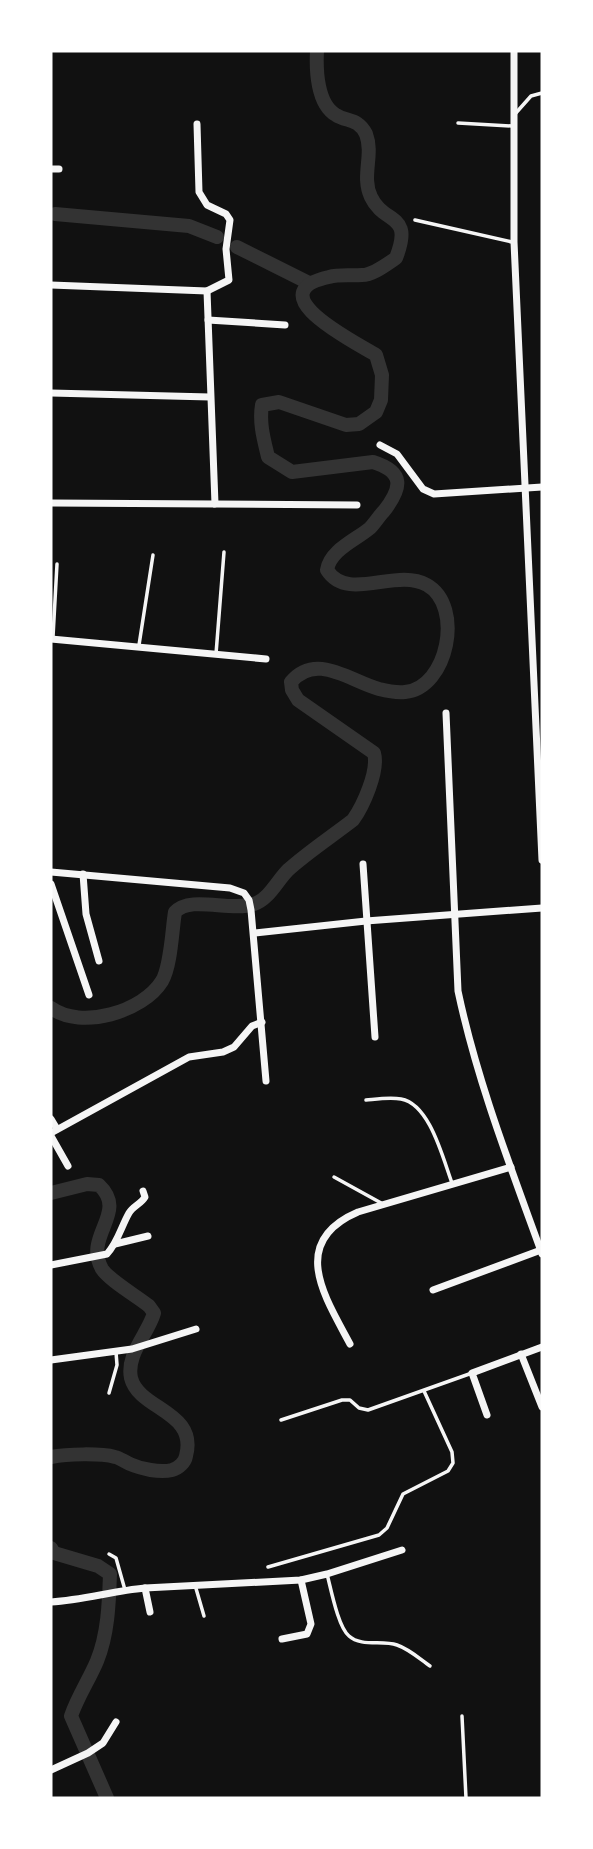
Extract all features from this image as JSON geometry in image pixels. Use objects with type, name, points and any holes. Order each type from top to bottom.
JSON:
[{"type":"street","points":[[514,51],[514,242],[542,860]]},
{"type":"street","points":[[51,285],[207,291],[226,282],[230,276],[226,249],[230,220],[226,214],[206,205],[199,192],[197,124]]},
{"type":"street","points":[[207,291],[215,504]]},
{"type":"street","points":[[208,320],[285,325]]},
{"type":"street","points":[[51,393],[210,397]]},
{"type":"street","points":[[380,445],[397,454],[423,489],[435,494],[542,487]]},
{"type":"street","points":[[51,503],[357,505]]},
{"type":"street","points":[[52,639],[267,659]]},
{"type":"street","points":[[433,1290],[542,1252],[511,1167],[463,1016],[458,991],[446,713]]},
{"type":"street","points":[[363,864],[375,1037]]},
{"type":"street","points":[[51,873],[230,888],[244,892],[249,900],[255,933],[266,1081]]},
{"type":"street","points":[[83,874],[86,914],[99,961]]},
{"type":"street","points":[[51,884],[89,995]]},
{"type":"street","points":[[255,933],[366,921],[542,908]]},
{"type":"street","points":[[53,1132],[189,1057],[222,1052],[234,1047],[252,1026],[262,1022]]},
{"type":"street","points":[[51,1119],[53,1132],[68,1166]]},
{"type":"street","points":[[349,1344],[321,1290],[317,1269],[326,1235],[342,1219],[511,1167]]},
{"type":"street","points":[[51,1265],[107,1254],[115,1244],[129,1214],[143,1202],[143,1191]]},
{"type":"street","points":[[115,1244],[148,1236]]},
{"type":"street","points":[[51,1360],[132,1349],[196,1329]]},
{"type":"street","points":[[486,1415],[472,1373],[542,1347]]},
{"type":"street","points":[[521,1354],[542,1407]]},
{"type":"street","points":[[51,1602],[145,1588],[301,1580],[402,1550]]},
{"type":"street","points":[[282,1639],[307,1633],[311,1624],[301,1580]]},
{"type":"street","points":[[145,1588],[150,1612]]},
{"type":"street","points":[[51,1770],[103,1743],[116,1723]]},
{"type":"lane","points":[[514,115],[530,96],[542,93]]},
{"type":"lane","points":[[458,123],[514,126]]},
{"type":"lane","points":[[415,220],[514,242]]},
{"type":"lane","points":[[216,654],[224,552]]},
{"type":"lane","points":[[138,647],[153,555]]},
{"type":"lane","points":[[52,639],[57,564]]},
{"type":"lane","points":[[366,1100],[403,1099],[415,1106],[432,1131],[453,1185]]},
{"type":"lane","points":[[334,1177],[385,1205]]},
{"type":"lane","points":[[109,1393],[117,1365],[116,1352]]},
{"type":"lane","points":[[281,1420],[342,1400],[350,1400],[359,1408],[368,1410],[472,1373]]},
{"type":"lane","points":[[268,1567],[379,1535],[387,1528],[403,1494],[448,1471],[453,1463],[452,1452],[424,1391]]},
{"type":"lane","points":[[109,1554],[116,1558],[124,1590]]},
{"type":"lane","points":[[327,1574],[342,1628],[349,1637],[362,1642],[387,1642],[400,1646],[430,1666]]},
{"type":"lane","points":[[195,1585],[204,1616]]},
{"type":"lane","points":[[462,1716],[466,1798]]},
{"type":"waterway","points":[[51,1008],[78,1017],[94,1017],[126,1009],[141,1001],[153,992],[165,974],[175,912],[191,905],[244,906],[259,902],[288,870],[353,820],[372,778],[374,753],[298,700],[291,682],[301,673],[322,669],[379,689],[405,692],[420,687],[432,677],[441,662],[446,645],[448,627],[445,610],[438,595],[427,585],[401,580],[347,584],[336,579],[327,570],[338,551],[370,528],[390,503],[397,488],[395,476],[391,471],[373,462],[292,472],[268,457],[261,418],[262,405],[279,402],[346,425],[359,424],[376,412],[381,400],[382,375],[376,355],[317,317],[306,305],[303,294],[309,284],[329,277],[366,275],[375,271],[396,258],[401,243],[402,233],[399,226],[377,206],[368,189],[369,150],[366,134],[359,125],[330,110],[321,95],[317,51]]},
{"type":"waterway","points":[[55,214],[189,226],[217,237]]},
{"type":"waterway","points":[[237,247],[309,283]]},
{"type":"waterway","points":[[51,1193],[87,1184],[99,1185],[107,1195],[108,1215],[98,1245],[102,1269],[149,1306],[154,1313],[134,1352],[131,1378],[136,1389],[176,1420],[184,1429],[187,1441],[183,1463],[167,1471],[145,1469],[109,1456],[83,1454],[51,1457]]},
{"type":"waterway","points":[[51,1548],[54,1553],[98,1566],[110,1574],[107,1618],[101,1651],[71,1716],[107,1798]]}]
